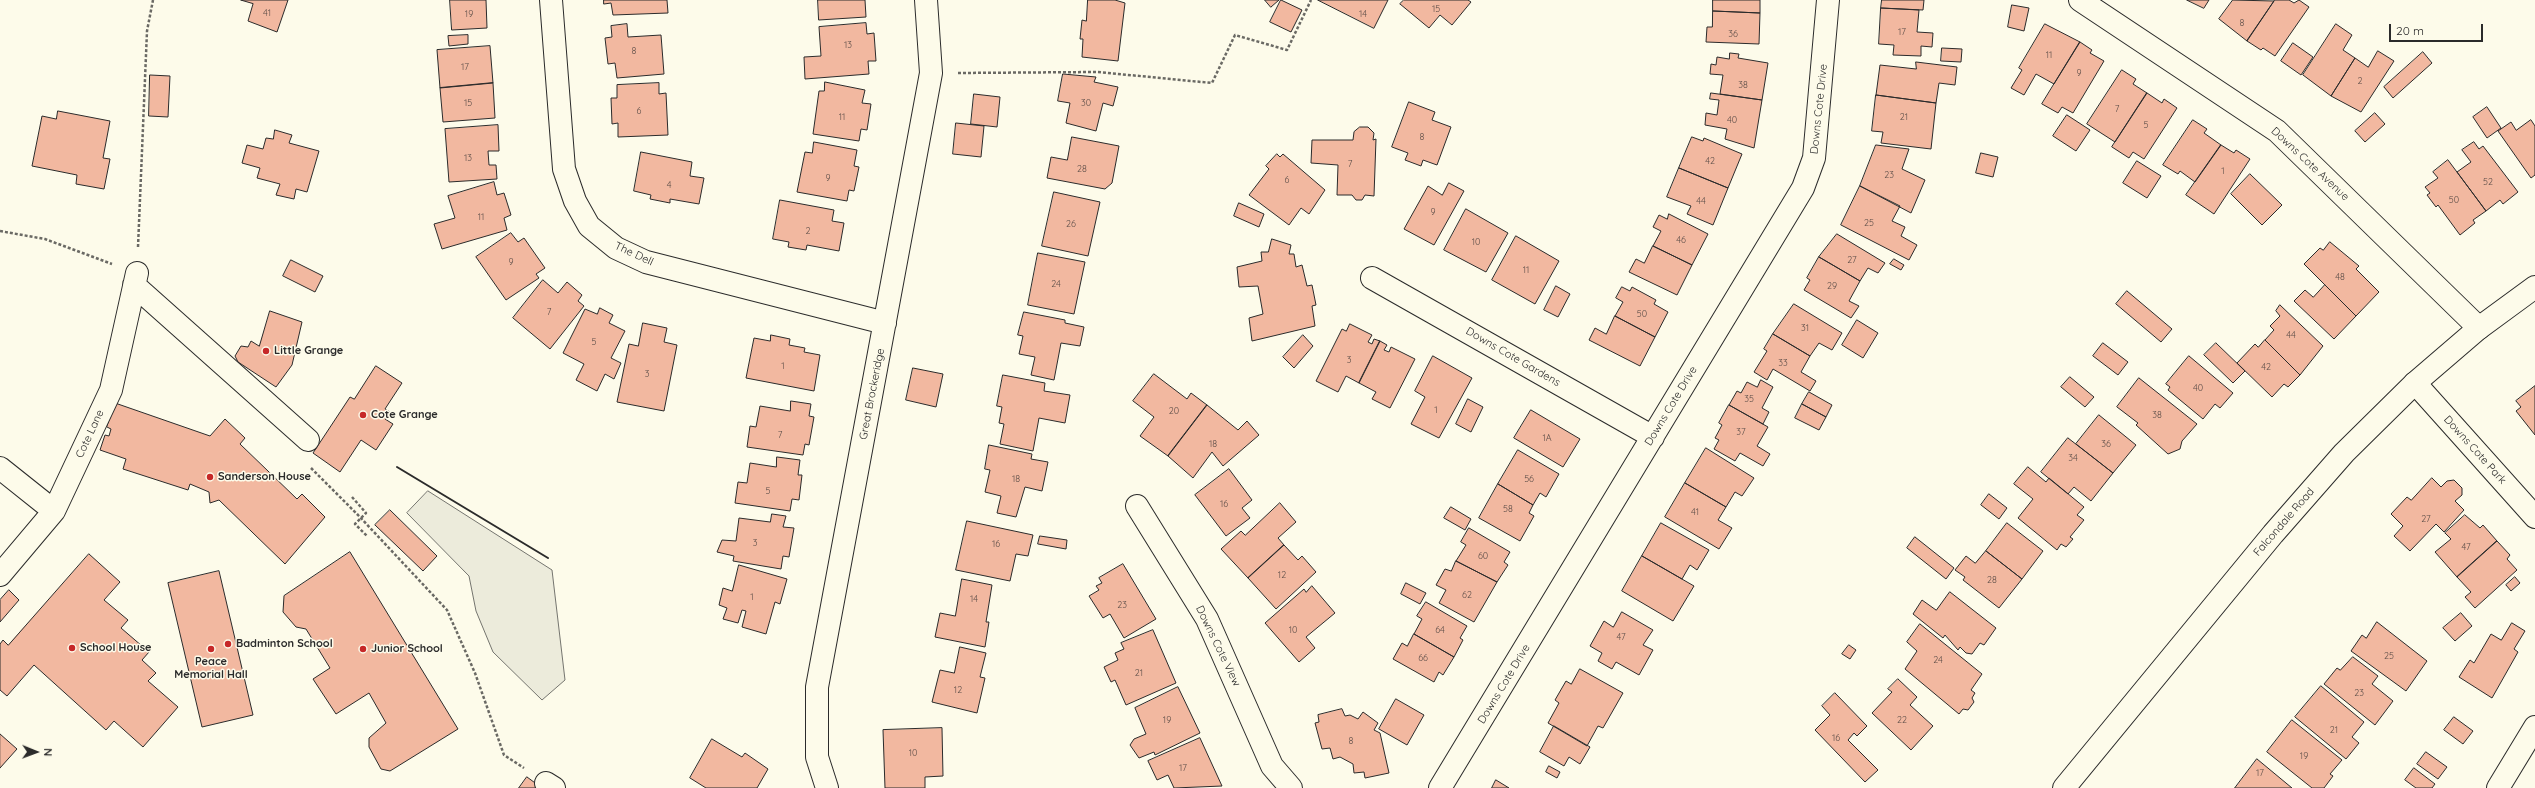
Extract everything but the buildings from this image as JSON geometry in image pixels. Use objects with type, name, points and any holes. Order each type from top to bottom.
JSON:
[{"type":"street","name":"The Dell","points":[[551,0],[564,169],[575,201],[589,226],[616,248],[646,262],[885,323]]},
{"type":"street","name":"Great Brockeridge","points":[[827,788],[817,757],[817,687],[931,73],[926,0]]},
{"type":"street","name":"Downs Cote Drive","points":[[1440,788],[1803,188],[1814,158],[1816,144],[1828,0]]},
{"type":"street","name":"Downs Cote Avenue","points":[[2080,0],[2277,131],[2479,328]]},
{"type":"street","name":"Downs Cote Gardens","points":[[1372,278],[1653,437]]},
{"type":"street","points":[[136,279],[308,440]]},
{"type":"street","name":"Cote Lane","points":[[0,575],[54,511],[111,390],[136,279]]},
{"type":"street","name":"Falcondale Road","points":[[2064,788],[2278,528],[2344,453],[2415,383],[2479,328],[2535,287]]},
{"type":"street","name":"Downs Cote Park","points":[[2415,383],[2535,517]]},
{"type":"street","points":[[0,468],[54,511]]},
{"type":"street","name":"Downs Cote View","points":[[1137,506],[1207,619],[1272,766],[1292,788]]},
{"type":"street","points":[[2498,788],[2535,727]]},
{"type":"path","points":[[0,231],[45,239],[136,279],[147,31],[153,0]]},
{"type":"path","points":[[931,73],[1098,72],[1212,83],[1235,35],[1287,50],[1311,0]]},
{"type":"path","points":[[308,466],[358,514],[447,610],[475,673],[504,755],[550,786]]},
{"type":"path","points":[[352,497],[366,513],[355,524],[367,536]]},
{"type":"shaded area","points":[[428,491],[552,570],[565,680],[542,700],[493,652],[476,611],[469,576],[407,513]]},
{"type":"wall","points":[[397,467],[548,558]]},
{"type":"place","name":"Little Grange","points":[[266,351]]},
{"type":"place","name":"Cote Grange","points":[[363,415]]},
{"type":"place","name":"Sanderson House","points":[[210,477]]},
{"type":"place","name":"Badminton School","points":[[228,644]]},
{"type":"place","name":"School House","points":[[72,648]]},
{"type":"place","name":"Peace Memorial Hall","points":[[211,649]]},
{"type":"place","name":"Junior School","points":[[363,649]]}]
